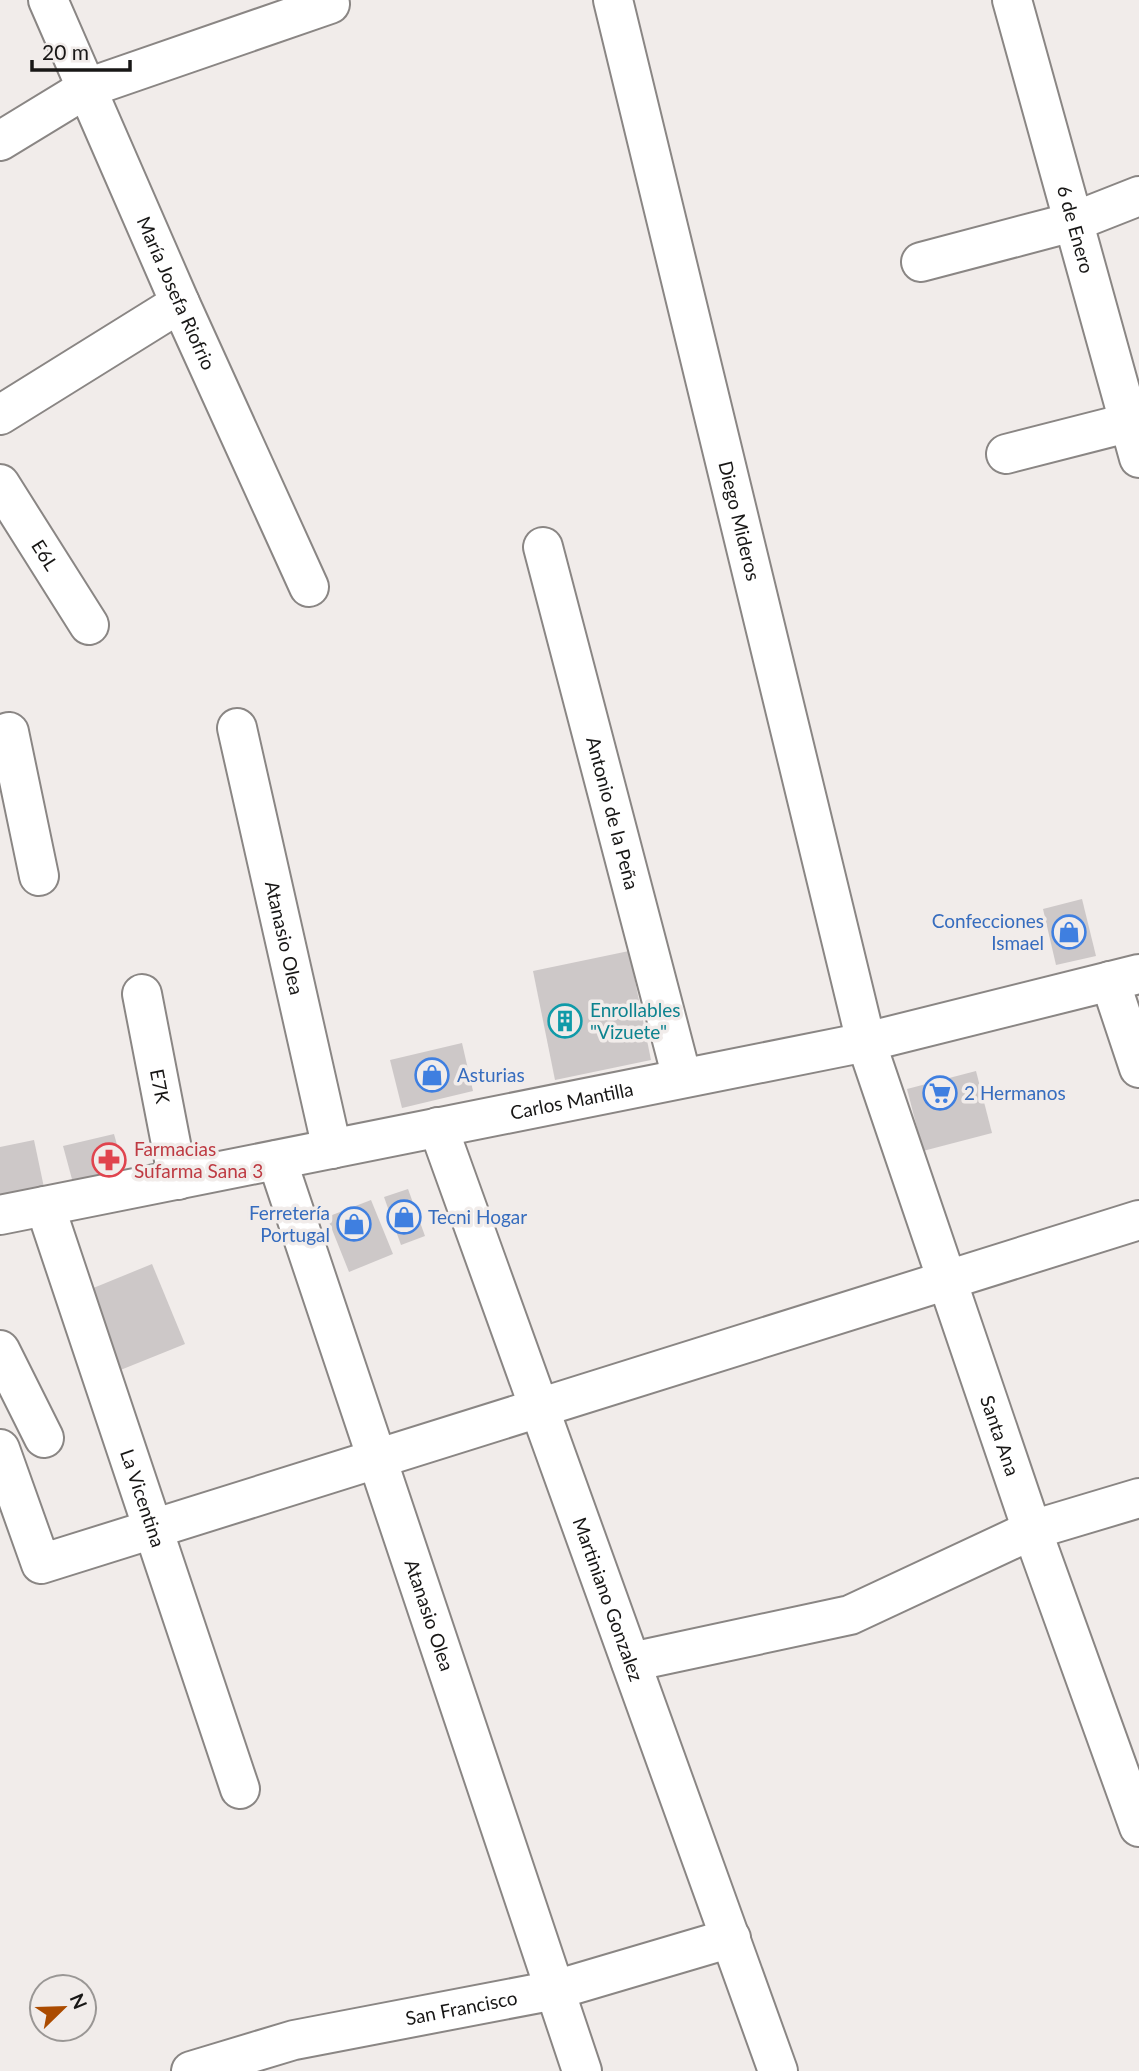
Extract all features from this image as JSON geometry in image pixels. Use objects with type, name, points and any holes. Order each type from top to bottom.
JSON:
[{"type":"street","name":"María Josefa Riofrio","points":[[48,0],[180,303],[309,587]]},
{"type":"street","name":"Diego Mideros","points":[[613,0],[866,1042]]},
{"type":"street","name":"6 de Enero","points":[[1012,0],[1073,222],[1136,434]]},
{"type":"street","points":[[0,141],[87,88],[330,4]]},
{"type":"street","points":[[921,262],[1073,222],[1139,196]]},
{"type":"street","points":[[0,415],[180,303]]},
{"type":"street","points":[[1006,454],[1136,434]]},
{"type":"street","name":"E6L","points":[[0,484],[89,625]]},
{"type":"street","name":"Antonio de la Peña","points":[[543,547],[682,1078]]},
{"type":"street","name":"Atanasio Olea","points":[[237,728],[332,1149]]},
{"type":"street","points":[[0,735],[9,732],[39,876]]},
{"type":"street","points":[[1125,977],[1139,1068]]},
{"type":"street","name":"Carlos Mantilla","points":[[0,1215],[866,1042],[1125,977]]},
{"type":"street","name":"E7K","points":[[142,994],[178,1180]]},
{"type":"street","name":"Santa Ana","points":[[866,1042],[1032,1530],[1139,1827]]},
{"type":"street","name":"Martiniano Gonzalez","points":[[438,1127],[778,2071]]},
{"type":"street","name":"Atanasio Olea","points":[[276,1160],[582,2071]]},
{"type":"street","name":"La Vicentina","points":[[45,1206],[240,1789]]},
{"type":"street","points":[[0,1449],[41,1564],[1139,1220]]},
{"type":"street","points":[[0,1350],[44,1438]]},
{"type":"street","points":[[631,1662],[850,1615],[1032,1530],[1139,1498]]},
{"type":"street","name":"San Francisco","points":[[191,2071],[299,2055],[555,1990],[731,1938]]},
{"type":"building","name":"Confecciones Ismael","points":[[1082,899],[1096,956],[1056,965],[1043,909]]},
{"type":"building","points":[[629,951],[651,1060],[555,1080],[533,971]]},
{"type":"building","name":"Asturias","points":[[462,1043],[473,1091],[402,1108],[390,1060]]},
{"type":"building","points":[[976,1071],[992,1133],[923,1151],[907,1089]]},
{"type":"building","points":[[114,1134],[127,1181],[76,1194],[63,1146]]},
{"type":"building","points":[[34,1140],[46,1197],[0,1202],[0,1147]]},
{"type":"building","name":"Tecni Hogar","points":[[408,1189],[425,1236],[401,1245],[384,1197]]},
{"type":"building","points":[[371,1200],[393,1254],[349,1272],[327,1217]]},
{"type":"building","points":[[152,1264],[185,1344],[118,1371],[86,1291]]},
{"type":"place","name":"Confecciones Ismael","points":[[1069,932]]},
{"type":"place","name":"Enrollables \"Vizuete\"","points":[[565,1021]]},
{"type":"place","name":"Asturias","points":[[432,1075]]},
{"type":"place","name":"2 Hermanos","points":[[940,1093]]},
{"type":"place","name":"Farmacias Sufarma Sana 3","points":[[109,1160]]},
{"type":"place","name":"Tecni Hogar","points":[[404,1217]]},
{"type":"place","name":"Ferretería Portugal","points":[[354,1224]]}]
